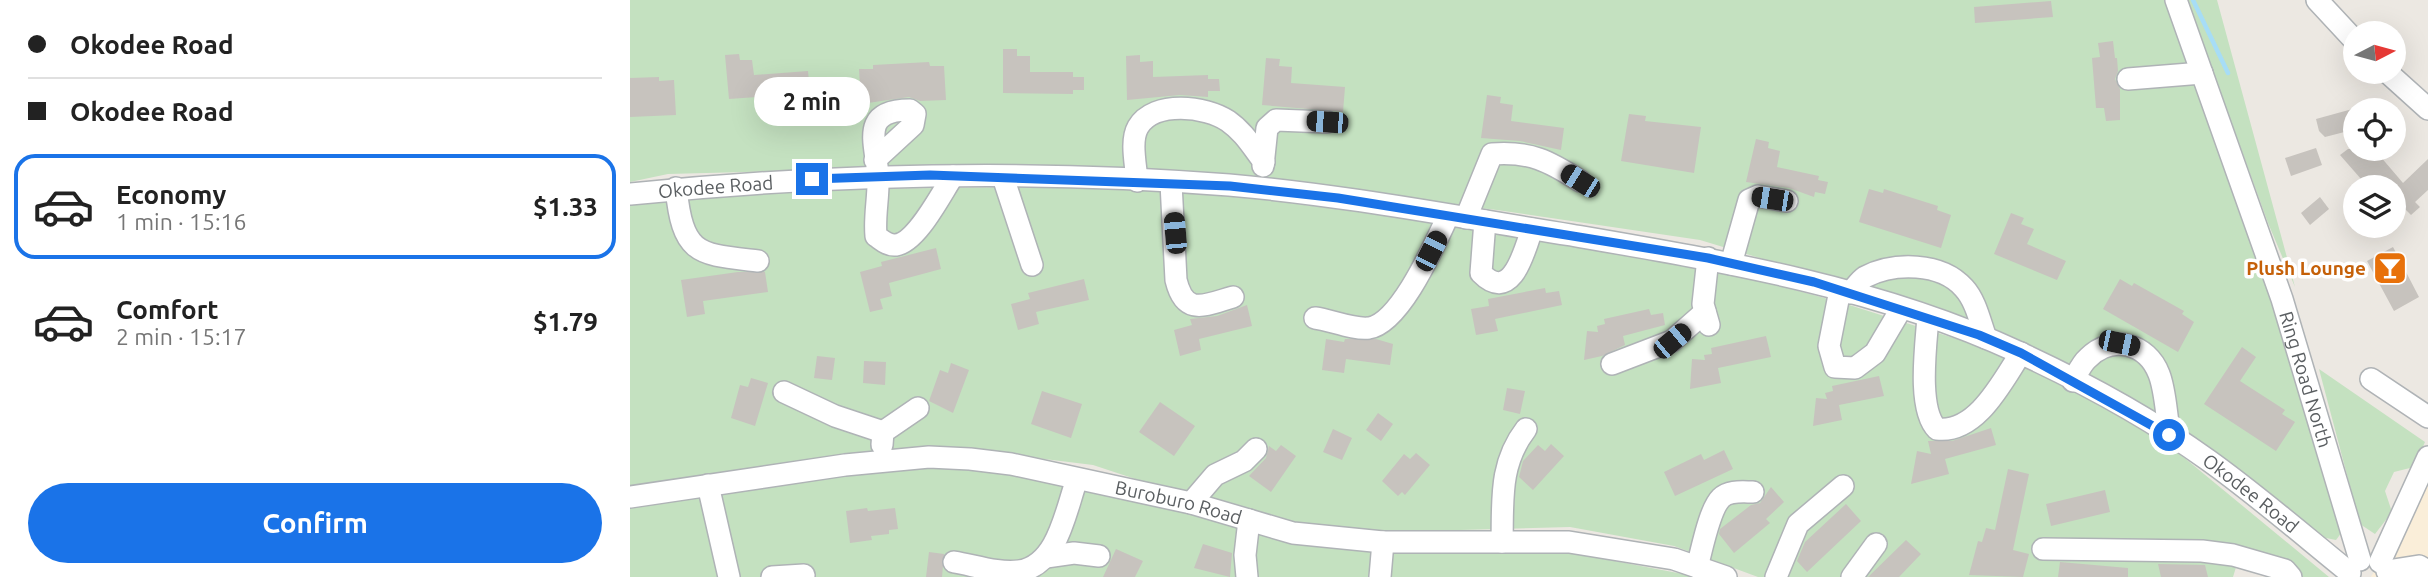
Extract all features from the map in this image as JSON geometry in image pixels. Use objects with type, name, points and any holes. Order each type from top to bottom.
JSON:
[{"type":"street","name":"Ring Road North","points":[[2176,0],[2283,299],[2369,570]]},
{"type":"street","points":[[2317,0],[2343,28]]},
{"type":"street","points":[[2128,79],[2202,74]]},
{"type":"street","points":[[2400,84],[2428,109]]},
{"type":"street","points":[[1137,181],[1135,137],[1147,117],[1160,111],[1201,111],[1228,121],[1245,135],[1264,162]]},
{"type":"street","points":[[1261,189],[1267,128],[1276,120],[1327,122]]},
{"type":"street","points":[[1315,318],[1369,328],[1390,317],[1422,268],[1466,218],[1492,154],[1509,153],[1544,158],[1580,181]]},
{"type":"street","points":[[877,168],[876,236],[895,245],[910,240],[953,176]]},
{"type":"street","name":"Okodee Road","points":[[630,194],[877,168],[953,176],[1171,183],[1261,189],[1466,218],[1708,258],[1845,292],[1928,317],[2021,353],[2169,435],[2369,570]]},
{"type":"street","points":[[1003,177],[1032,265]]},
{"type":"street","points":[[1171,183],[1176,280],[1180,295],[1189,304],[1201,306],[1233,297]]},
{"type":"street","points":[[676,188],[678,209],[691,243],[705,255],[758,261]]},
{"type":"street","points":[[1731,264],[1749,200],[1758,196],[1787,201]]},
{"type":"street","points":[[1466,218],[1481,273],[1487,279],[1498,281],[1508,279],[1517,272],[1532,229]]},
{"type":"street","points":[[1612,364],[1672,341],[1708,320],[1703,304],[1708,258]]},
{"type":"street","points":[[1901,309],[1875,353],[1855,368],[1835,367],[1829,346],[1845,292],[1863,278],[1883,271],[1915,267],[1943,272],[1964,287],[1973,302],[1986,338]]},
{"type":"street","points":[[1928,317],[1926,404],[1931,422],[1937,429],[1965,423],[1989,400],[2021,353]]},
{"type":"street","points":[[2073,381],[2086,359],[2098,350],[2119,343],[2134,346],[2148,356],[2159,374],[2169,435]]},
{"type":"street","points":[[2371,379],[2428,417]]},
{"type":"street","points":[[784,392],[835,416],[883,432]]},
{"type":"street","points":[[883,432],[918,408]]},
{"type":"street","points":[[1502,542],[1503,485],[1511,449],[1527,429]]},
{"type":"street","points":[[882,461],[883,432]]},
{"type":"street","points":[[1191,503],[1215,475],[1244,461],[1256,449]]},
{"type":"street","name":"Buroburo Road","points":[[630,497],[882,461],[929,457],[1011,464],[1191,503],[1293,533],[1383,542],[1569,542],[1674,559],[1726,577]]},
{"type":"street","points":[[2369,570],[2428,457]]},
{"type":"street","points":[[1046,557],[1054,544],[1077,479]]},
{"type":"street","points":[[708,485],[729,577]]},
{"type":"street","points":[[1776,577],[1798,524],[1843,486]]},
{"type":"street","points":[[1697,567],[1710,522],[1721,498],[1734,492],[1754,492]]},
{"type":"street","points":[[1247,577],[1245,555],[1249,520]]},
{"type":"street","points":[[1380,577],[1383,542]]},
{"type":"street","points":[[1852,577],[1876,544]]},
{"type":"street","points":[[2043,549],[2202,551],[2232,555],[2285,570],[2291,577]]},
{"type":"street","points":[[954,562],[1020,571],[1046,557],[1074,553],[1099,556]]},
{"type":"street","points":[[2369,570],[2419,566],[2428,571]]},
{"type":"street","points":[[772,577],[804,575]]},
{"type":"shaded area","points":[[2428,471],[2428,577],[2371,577]]},
{"type":"green space","points":[[630,0],[2169,0],[2277,292],[2342,532],[2336,540],[2321,537],[2187,432],[2100,381],[1975,323],[1700,240],[1497,210],[1202,177],[1009,165],[668,174],[630,182]]},
{"type":"green space","points":[[2187,0],[2217,0],[2295,287],[2268,223]]},
{"type":"green space","points":[[1134,188],[1267,200],[1420,220],[1698,264],[1843,303],[1979,346],[2032,367],[2080,393],[2170,446],[2329,577],[2286,577],[2237,564],[2233,577],[1758,577],[1674,546],[1570,527],[1423,531],[1305,529],[1205,502],[1093,465],[973,450],[881,450],[630,490],[630,204],[780,190]]},
{"type":"green space","points":[[2319,369],[2425,442],[2414,467],[2394,472],[2385,491],[2392,512],[2375,534],[2360,524]]},
{"type":"green space","points":[[947,465],[1072,480],[1292,542],[1567,552],[1699,577],[630,577],[630,505],[727,487]]},
{"type":"building","points":[[2051,1],[2053,17],[1975,23],[1974,7]]},
{"type":"building","points":[[2113,41],[2118,71],[2115,79],[2120,89],[2120,120],[2106,121],[2104,108],[2096,108],[2092,58],[2100,57],[2098,43]]},
{"type":"building","points":[[1003,49],[1017,49],[1017,56],[1030,56],[1030,72],[1073,72],[1073,77],[1084,77],[1084,90],[1073,90],[1073,94],[1003,93]]},
{"type":"building","points":[[739,54],[740,60],[752,60],[754,75],[808,71],[810,93],[729,99],[725,55]]},
{"type":"building","points":[[1140,55],[1140,62],[1153,61],[1153,77],[1208,75],[1208,79],[1219,79],[1220,91],[1208,91],[1208,97],[1180,95],[1127,100],[1126,56]]},
{"type":"building","points":[[1266,58],[1280,59],[1279,66],[1292,67],[1291,83],[1345,87],[1343,112],[1262,105]]},
{"type":"building","points":[[929,62],[930,66],[944,66],[946,100],[920,101],[909,97],[861,104],[859,69],[873,69],[873,65]]},
{"type":"building","points":[[659,77],[659,81],[674,80],[676,115],[630,117],[630,78]]},
{"type":"building","points":[[1487,95],[1501,97],[1500,103],[1513,105],[1511,121],[1564,128],[1561,150],[1520,141],[1481,138]]},
{"type":"building","points":[[2343,112],[2343,132],[2325,137],[2319,131],[2316,119]]},
{"type":"building","points":[[1629,114],[1646,116],[1645,121],[1701,127],[1694,173],[1621,161]]},
{"type":"building","points":[[1756,139],[1769,142],[1768,148],[1780,151],[1777,167],[1819,176],[1818,180],[1828,182],[1825,194],[1815,192],[1814,197],[1789,188],[1746,182]]},
{"type":"building","points":[[2316,148],[2322,165],[2291,176],[2285,158]]},
{"type":"building","points":[[2428,159],[2428,190],[2415,202],[2420,207],[2411,215],[2406,210],[2406,180]]},
{"type":"building","points":[[2345,161],[2384,161],[2396,175],[2358,175]]},
{"type":"building","points":[[1869,189],[1883,193],[1884,189],[1938,206],[1937,210],[1951,215],[1941,248],[1859,222]]},
{"type":"building","points":[[2320,197],[2329,209],[2310,225],[2301,213]]},
{"type":"building","points":[[2011,213],[2024,218],[2021,224],[2034,229],[2027,244],[2066,261],[2057,280],[1994,254]]},
{"type":"building","points":[[2393,247],[2419,297],[2394,311],[2367,261]]},
{"type":"building","points":[[936,248],[941,269],[889,283],[892,296],[880,299],[883,309],[870,312],[860,272],[882,266],[881,262]]},
{"type":"building","points":[[738,272],[765,272],[768,292],[703,301],[705,314],[687,317],[681,280]]},
{"type":"building","points":[[1084,279],[1089,300],[1036,312],[1039,324],[1018,330],[1011,304],[1030,299],[1028,293]]},
{"type":"building","points":[[2120,279],[2132,286],[2134,283],[2184,311],[2182,314],[2194,322],[2178,352],[2103,309]]},
{"type":"building","points":[[1545,288],[1546,293],[1559,291],[1562,305],[1495,319],[1498,331],[1476,335],[1471,309],[1489,306],[1488,299]]},
{"type":"building","points":[[1247,305],[1252,326],[1199,339],[1201,350],[1180,356],[1174,330],[1192,325],[1190,319],[1217,316]]},
{"type":"building","points":[[1649,309],[1651,315],[1663,313],[1665,325],[1623,336],[1625,345],[1602,356],[1584,360],[1587,331],[1598,332],[1597,326],[1605,324],[1604,319]]},
{"type":"building","points":[[1766,336],[1771,357],[1718,368],[1721,383],[1690,389],[1692,359],[1705,360],[1704,355],[1712,354],[1711,348]]},
{"type":"building","points":[[1326,339],[1344,342],[1345,339],[1376,339],[1393,344],[1390,365],[1346,359],[1344,373],[1322,370]]},
{"type":"building","points":[[2242,347],[2256,357],[2240,381],[2285,410],[2282,414],[2295,422],[2276,451],[2204,404]]},
{"type":"building","points":[[817,356],[835,358],[832,380],[814,378]]},
{"type":"building","points":[[864,361],[886,362],[885,385],[863,383]]},
{"type":"building","points":[[951,363],[969,370],[953,413],[929,401],[940,370],[948,373]]},
{"type":"building","points":[[1879,376],[1884,396],[1839,405],[1842,420],[1813,426],[1816,398],[1827,399],[1825,393],[1833,391],[1832,386]]},
{"type":"building","points":[[751,378],[768,383],[755,426],[731,418],[740,385],[748,387]]},
{"type":"building","points":[[1507,388],[1525,391],[1520,414],[1503,410]]},
{"type":"building","points":[[1042,391],[1082,404],[1071,438],[1031,424]]},
{"type":"building","points":[[1160,402],[1195,426],[1174,456],[1139,432]]},
{"type":"building","points":[[1378,413],[1393,424],[1381,441],[1366,430]]},
{"type":"building","points":[[1991,428],[1996,445],[1945,459],[1949,474],[1911,484],[1917,451],[1931,454],[1928,441],[1952,441]]},
{"type":"building","points":[[1333,429],[1352,438],[1342,460],[1323,452]]},
{"type":"building","points":[[1551,444],[1564,456],[1533,490],[1519,477],[1523,461],[1538,445],[1545,451]]},
{"type":"building","points":[[1281,445],[1296,456],[1271,492],[1249,476],[1266,458],[1269,446],[1276,451]]},
{"type":"building","points":[[1724,450],[1733,469],[1675,496],[1664,472],[1701,454],[1704,460]]},
{"type":"building","points":[[1416,453],[1430,465],[1405,495],[1402,492],[1398,496],[1382,481],[1404,454],[1410,459]]},
{"type":"building","points":[[2008,469],[2029,474],[2013,550],[2029,554],[2023,577],[1969,575],[1978,541],[1982,542],[1986,528],[1995,530]]},
{"type":"building","points":[[1771,487],[1784,502],[1766,519],[1770,523],[1734,553],[1719,534],[1720,529],[1751,505],[1760,503]]},
{"type":"building","points":[[2105,490],[2110,512],[2051,526],[2046,504]]},
{"type":"building","points":[[1846,504],[1861,521],[1807,572],[1797,561],[1805,542]]},
{"type":"building","points":[[867,508],[868,511],[895,508],[898,529],[889,530],[889,534],[871,536],[872,540],[850,543],[846,511]]},
{"type":"building","points":[[1906,540],[1921,554],[1899,577],[1868,577]]},
{"type":"building","points":[[1203,544],[1232,553],[1230,577],[1194,568]]},
{"type":"building","points":[[1116,549],[1143,561],[1135,577],[1103,577]]},
{"type":"building","points":[[929,552],[944,554],[942,577],[926,577]]},
{"type":"building","points":[[2060,562],[2128,568],[2128,577],[2058,577]]},
{"type":"building","points":[[2158,564],[2205,565],[2208,577],[2161,577]]},
{"type":"waterway","points":[[2193,0],[2228,73]]},
{"type":"place","name":"Plush Lounge","points":[[2390,268]]},
{"type":"route","points":[[812,179],[930,175],[1230,186],[1338,198],[1708,258],[1814,282],[1979,335],[2021,353],[2169,435]]}]
